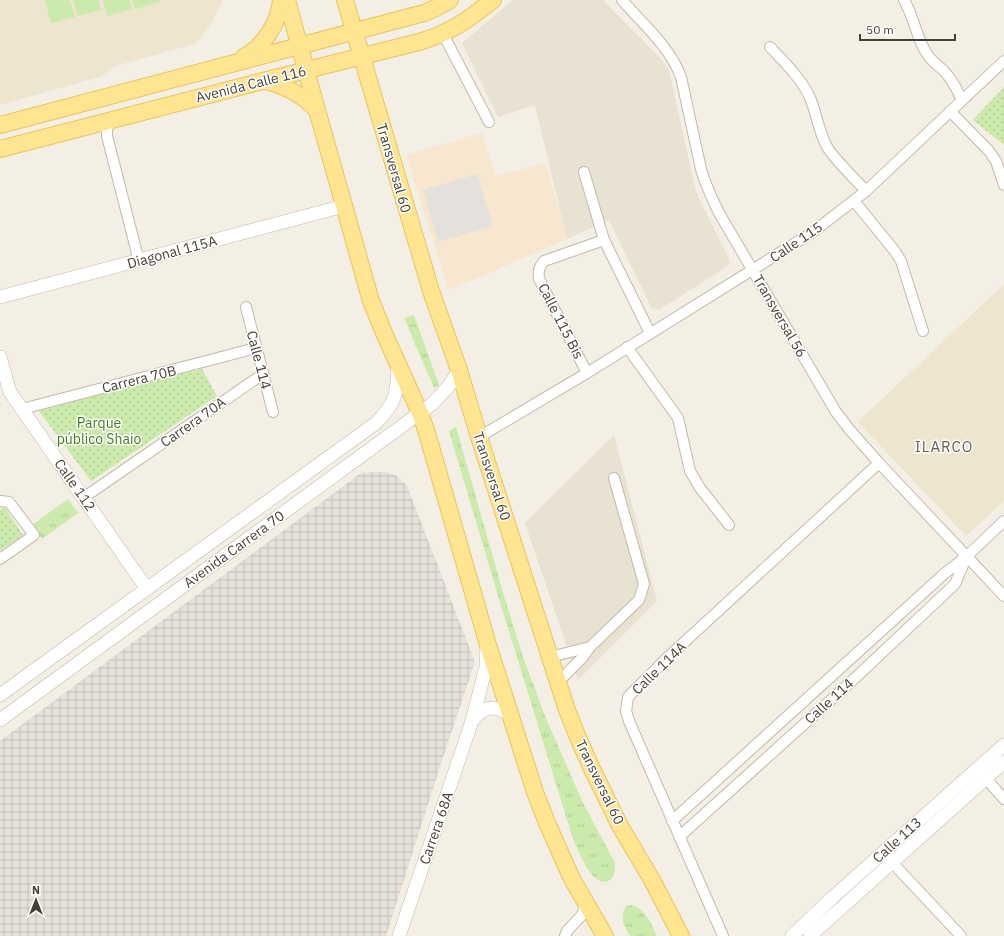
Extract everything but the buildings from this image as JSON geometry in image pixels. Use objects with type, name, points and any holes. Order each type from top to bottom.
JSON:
[{"type":"main road","points":[[234,62],[249,54],[262,42],[278,16],[281,0]]},
{"type":"main road","points":[[287,0],[371,301],[420,413],[488,644],[535,792],[546,823],[572,878],[585,904],[605,936]]},
{"type":"main road","name":"Transversal 60","points":[[345,0],[431,291],[459,370],[479,437],[567,710],[592,769],[620,826],[679,930],[687,936]]},
{"type":"main road","name":"Avenida Calle 116","points":[[0,125],[424,13],[450,0]]},
{"type":"main road","name":"Avenida Calle 116","points":[[0,148],[419,42],[443,34],[468,20],[492,0]]},
{"type":"main road","points":[[262,81],[274,83],[295,92],[308,101],[317,110]]},
{"type":"street","name":"Transversal 56","points":[[622,0],[669,52],[676,64],[681,77],[705,183],[719,213],[836,412],[879,463],[1004,596]]},
{"type":"street","points":[[904,0],[910,10],[923,47],[928,56],[950,78],[962,100]]},
{"type":"street","points":[[443,34],[489,122]]},
{"type":"street","points":[[770,47],[792,71],[811,100],[821,134],[828,149],[866,190]]},
{"type":"street","name":"Calle 115","points":[[479,437],[588,373],[814,232],[854,201],[1004,61]]},
{"type":"street","points":[[950,111],[989,151],[996,161],[1004,185]]},
{"type":"street","points":[[110,120],[107,126],[107,136],[138,260]]},
{"type":"street","points":[[584,172],[604,240],[650,333]]},
{"type":"street","points":[[854,201],[894,250],[901,261],[923,331]]},
{"type":"street","name":"Diagonal 115A","points":[[0,297],[344,206]]},
{"type":"street","name":"Calle 115 Bis","points":[[588,373],[539,279],[538,274],[544,261],[604,240]]},
{"type":"street","name":"Calle 114","points":[[246,307],[262,374],[274,412]]},
{"type":"street","name":"Carrera 70B","points":[[22,409],[256,348]]},
{"type":"street","points":[[627,348],[678,418],[690,471],[700,488],[729,525]]},
{"type":"street","name":"Calle 112","points":[[0,357],[2,380],[84,498],[142,593],[147,612]]},
{"type":"street","name":"Avenida Carrera 70","points":[[0,695],[376,423],[386,413],[394,399],[397,384],[398,364]]},
{"type":"street","name":"Avenida Carrera 70","points":[[0,720],[432,404],[442,395],[459,370]]},
{"type":"street","name":"Carrera 70A","points":[[84,498],[262,374]]},
{"type":"street","name":"Calle 114A","points":[[723,936],[629,721],[626,711],[628,697],[666,659],[879,463]]},
{"type":"street","points":[[558,682],[583,657],[590,647],[639,600],[644,584],[614,478]]},
{"type":"street","points":[[0,559],[34,535],[5,502]]},
{"type":"street","name":"Calle 114","points":[[672,821],[1004,521]]},
{"type":"street","points":[[211,542],[222,557]]},
{"type":"street","name":"Calle 114","points":[[679,837],[853,680],[955,584],[967,556]]},
{"type":"street","name":"Carrera 68A","points":[[399,936],[472,721],[486,667],[488,644]]},
{"type":"street","points":[[550,657],[590,647]]},
{"type":"street","name":"Carrera 68A","points":[[472,721],[486,708],[498,708],[510,715]]},
{"type":"street","name":"Calle 113","points":[[810,936],[887,857],[982,773],[1004,745]]},
{"type":"street","name":"Calle 113","points":[[982,773],[1004,762]]},
{"type":"street","points":[[982,773],[1004,799]]},
{"type":"street","points":[[887,857],[961,936]]},
{"type":"street","name":"Calle 113","points":[[792,936],[832,898],[887,857]]},
{"type":"street","points":[[557,936],[566,934],[582,915],[585,904]]},
{"type":"shaded area","points":[[0,0],[223,0],[211,24],[195,44],[115,66],[103,76],[0,105]]},
{"type":"shaded area","points":[[513,0],[603,0],[662,60],[669,70],[696,192],[730,261],[728,266],[659,310],[651,307],[609,220],[567,239],[535,105],[498,117],[462,43]]},
{"type":"shaded area","points":[[482,133],[496,176],[546,163],[567,239],[449,290],[406,155]]},
{"type":"shaded area","points":[[477,174],[493,226],[438,242],[423,190]]},
{"type":"shaded area","points":[[1004,284],[1004,501],[966,536],[858,422]]},
{"type":"shaded area","points":[[614,435],[657,601],[578,680],[525,523]]},
{"type":"shaded area","points":[[385,472],[397,476],[407,486],[475,662],[386,936],[0,936],[0,741],[361,473]]},
{"type":"green space","points":[[45,0],[70,0],[75,17],[51,23]]},
{"type":"green space","points":[[73,0],[98,0],[101,10],[78,16]]},
{"type":"green space","points":[[103,0],[130,0],[132,9],[107,16]]},
{"type":"green space","points":[[132,0],[159,0],[160,2],[135,9]]},
{"type":"green space","points":[[1004,87],[1004,145],[973,120]]},
{"type":"green space","points":[[414,315],[439,385],[434,388],[404,318]]},
{"type":"green space","name":"Parque público Shaio","points":[[202,369],[217,396],[91,481],[39,411],[146,382]]},
{"type":"green space","points":[[456,427],[523,657],[545,716],[582,801],[615,863],[614,875],[610,880],[603,882],[597,880],[582,859],[573,839],[449,431]]},
{"type":"green space","points":[[68,499],[78,513],[42,539],[32,525]]},
{"type":"green space","points":[[4,507],[23,535],[0,551],[0,510]]},
{"type":"green space","points":[[632,905],[644,913],[657,936],[630,936],[623,922],[623,914],[626,906]]},
{"type":"district","name":"ILARCO","points":[[944,447]]}]
